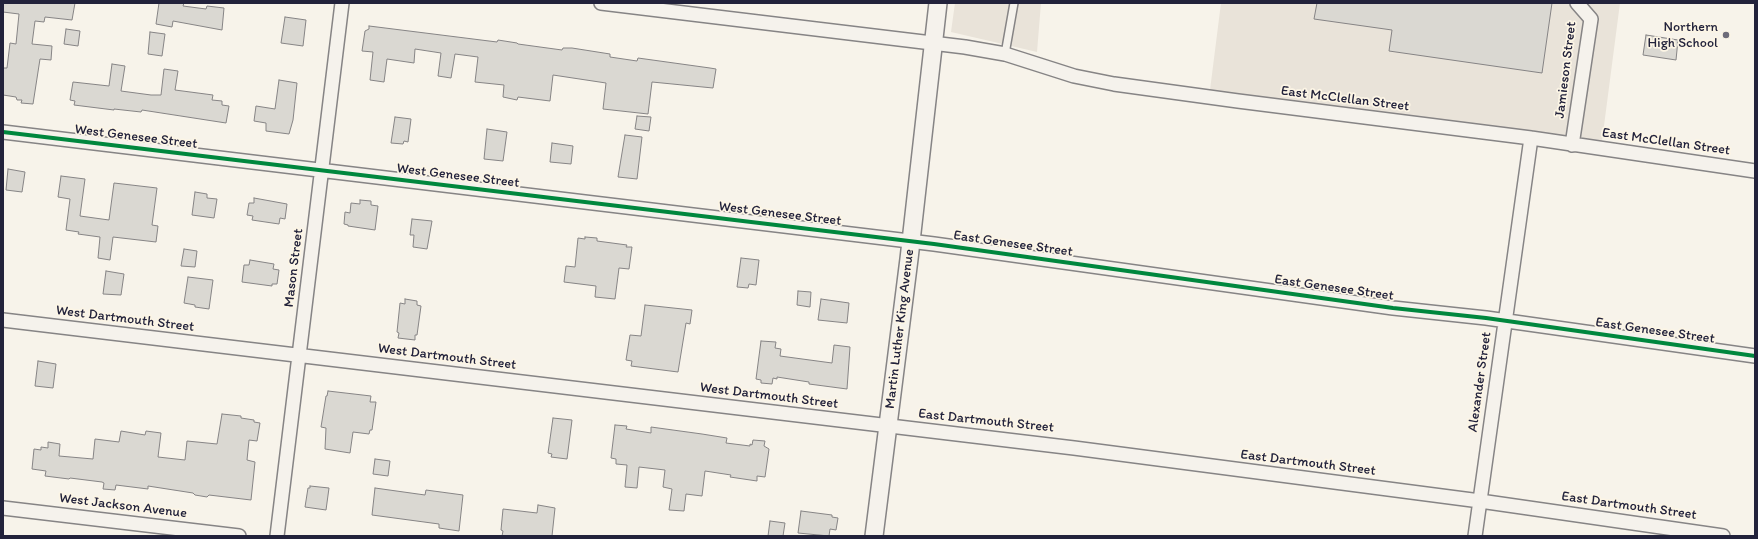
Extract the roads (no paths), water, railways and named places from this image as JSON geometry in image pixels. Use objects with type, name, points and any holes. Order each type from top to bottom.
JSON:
[{"type":"street","name":"Mason Street","points":[[277,536],[342,3]]},
{"type":"street","name":"East McClellan Street","points":[[601,3],[934,43],[1005,54],[1074,76],[1103,82],[1238,101],[1531,138],[1755,171]]},
{"type":"street","name":"Martin Luther King Avenue","points":[[874,536],[938,3]]},
{"type":"street","name":"Jamieson Street","points":[[1572,145],[1591,19],[1577,3]]},
{"type":"street","name":"West Genesee Street","points":[[3,132],[910,241]]},
{"type":"street","name":"Alexander Street","points":[[1474,536],[1531,138]]},
{"type":"street","name":"East Genesee Street","points":[[910,241],[1393,308],[1505,321],[1755,356]]},
{"type":"street","name":"West Dartmouth Street","points":[[3,320],[887,426]]},
{"type":"street","name":"East Dartmouth Street","points":[[887,426],[1074,448],[1480,501],[1723,536]]},
{"type":"street","name":"West Jackson Avenue","points":[[3,508],[239,536]]},
{"type":"lane","points":[[1005,54],[1014,3]]},
{"type":"place","name":"Northern High School","points":[[1726,35]]}]
